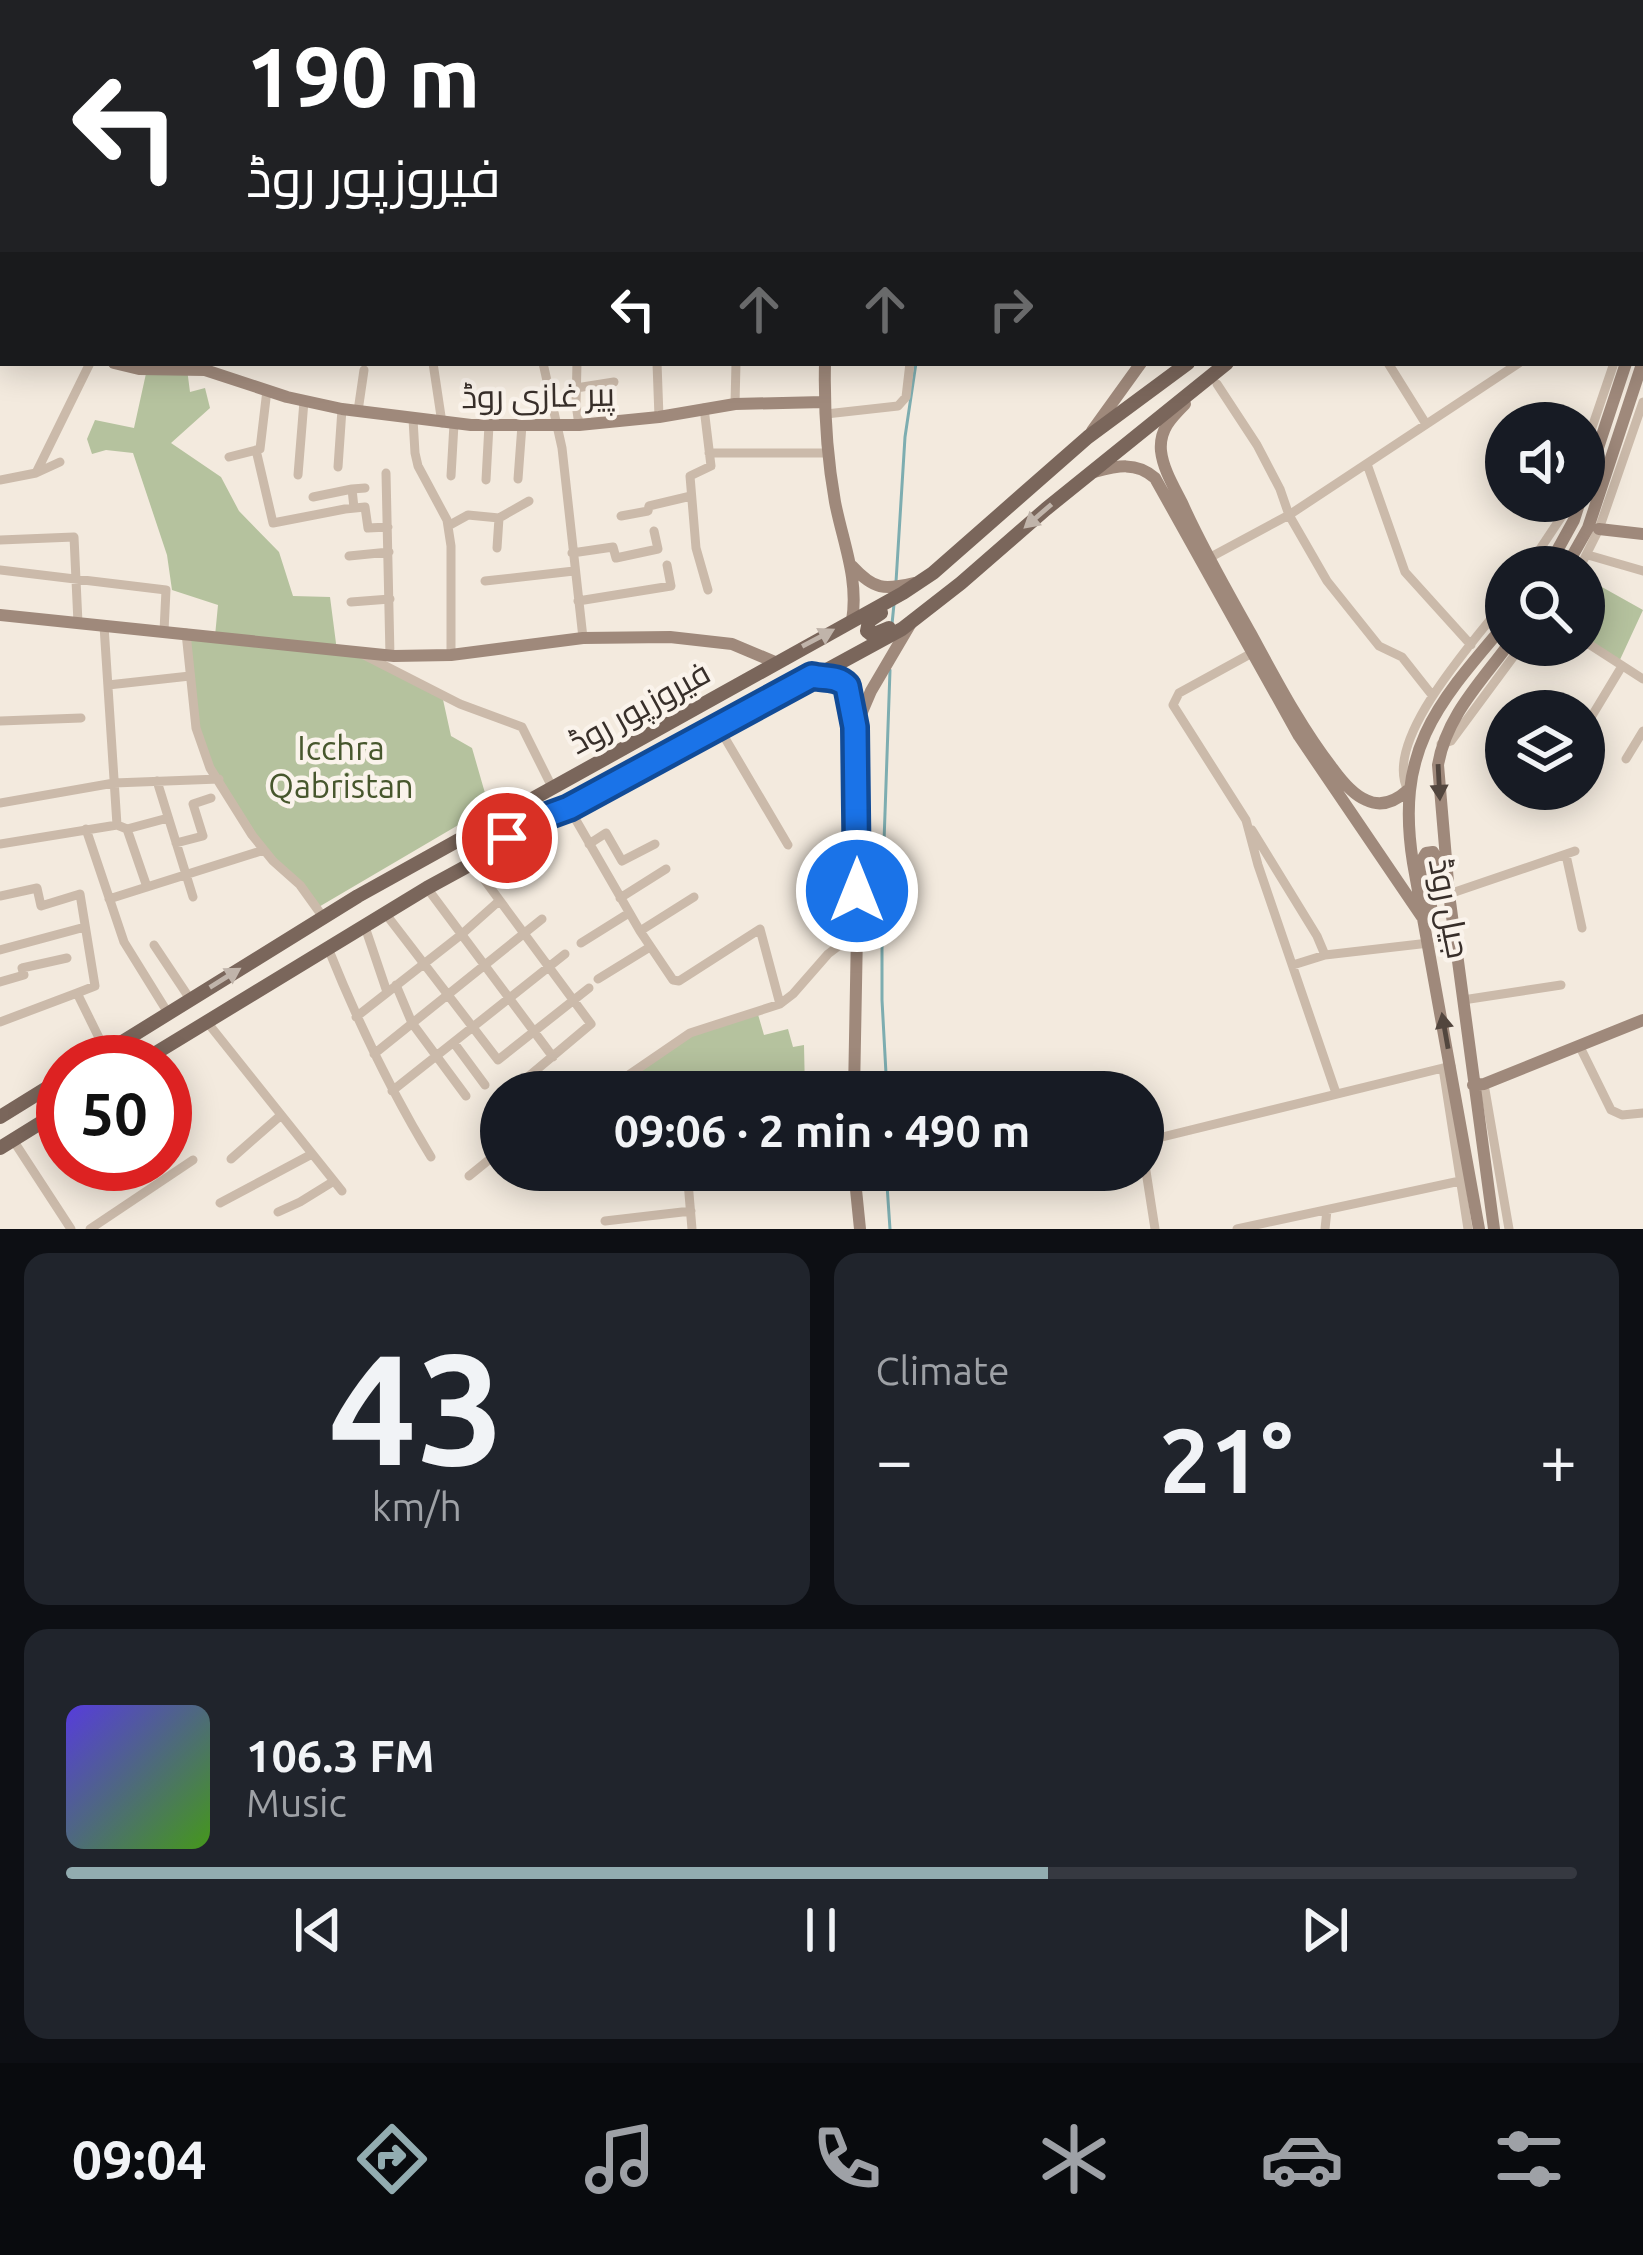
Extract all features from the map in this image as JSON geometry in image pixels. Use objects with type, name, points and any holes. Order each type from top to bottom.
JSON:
[{"type":"main road","name":"پیر غازی روڈ","points":[[133,366],[205,370],[304,401],[448,423],[579,425],[735,404],[825,408]]},
{"type":"main road","points":[[239,379],[242,366]]},
{"type":"main road","points":[[825,366],[836,509],[852,566],[852,621]]},
{"type":"main road","points":[[1115,452],[1108,437],[1092,434],[1139,366]]},
{"type":"main road","name":"فیروزپور روڈ","points":[[133,1035],[358,896],[933,573],[1092,434],[1185,366]]},
{"type":"main road","points":[[1605,426],[1625,366]]},
{"type":"main road","points":[[1578,546],[1641,366]]},
{"type":"main road","points":[[1221,372],[1169,420],[1161,444],[1164,466],[1187,528],[1299,736],[1426,923],[1432,912],[1423,858],[1430,851],[1436,858],[1447,926],[1455,939]]},
{"type":"main road","name":"فیروزپور روڈ","points":[[186,1035],[472,862],[902,630],[1174,404],[1221,372]]},
{"type":"main road","points":[[1174,374],[1138,408],[1143,417],[1174,404]]},
{"type":"main road","points":[[1090,473],[1122,466],[1150,473],[1209,558],[1282,689],[1336,773],[1373,803],[1389,802],[1408,790]]},
{"type":"main road","points":[[1599,529],[1643,533]]},
{"type":"main road","points":[[852,566],[868,583],[900,590]]},
{"type":"main road","points":[[926,611],[876,634],[866,626],[933,573]]},
{"type":"main road","points":[[0,615],[390,656],[451,655],[583,638],[694,639],[732,644],[776,662]]},
{"type":"main road","points":[[855,727],[902,630]]},
{"type":"main road","name":"جیل روڈ","points":[[1479,1229],[1409,836],[1408,790],[1432,720],[1485,647]]},
{"type":"main road","points":[[1441,744],[1450,723],[1492,666]]},
{"type":"main road","points":[[812,676],[843,682],[855,727],[854,1071]]},
{"type":"main road","name":"جیل روڈ","points":[[1441,744],[1438,783],[1449,894],[1462,1000],[1479,1084],[1494,1229]]},
{"type":"main road","points":[[552,787],[538,802],[454,849],[455,863],[569,808]]},
{"type":"main road","points":[[358,896],[376,894],[434,859],[444,859],[448,867],[364,924]]},
{"type":"main road","points":[[1479,1084],[1643,1020]]},
{"type":"main road","points":[[0,1117],[36,1095]]},
{"type":"main road","points":[[7,1144],[36,1126]]},
{"type":"main road","points":[[856,1191],[860,1229]]},
{"type":"street","points":[[36,473],[90,366]]},
{"type":"street","points":[[434,366],[448,423],[451,476]]},
{"type":"street","points":[[543,366],[557,426],[583,638]]},
{"type":"street","points":[[577,366],[579,425]]},
{"type":"street","points":[[657,366],[659,417]]},
{"type":"street","points":[[735,404],[736,366]]},
{"type":"street","points":[[825,408],[898,406],[906,397],[910,366]]},
{"type":"street","points":[[1390,366],[1426,424]]},
{"type":"street","points":[[1209,558],[1289,515],[1514,366]]},
{"type":"street","points":[[1601,402],[1613,366]]},
{"type":"street","points":[[358,411],[364,370]]},
{"type":"street","points":[[1221,372],[1289,515],[1342,601],[1379,646],[1402,657],[1432,695]]},
{"type":"street","points":[[576,388],[614,382]]},
{"type":"street","points":[[229,457],[260,449],[267,390]]},
{"type":"street","points":[[298,475],[304,401]]},
{"type":"street","points":[[1592,546],[1639,428],[1643,402]]},
{"type":"street","points":[[704,408],[710,468],[690,474],[696,548],[707,590]]},
{"type":"street","points":[[338,467],[341,409]]},
{"type":"street","points":[[412,419],[418,466],[448,526],[451,655]]},
{"type":"street","points":[[486,480],[489,425]]},
{"type":"street","points":[[518,479],[522,425]]},
{"type":"street","points":[[256,450],[273,523],[366,508],[368,528],[388,527]]},
{"type":"street","points":[[710,453],[830,453]]},
{"type":"street","points":[[0,480],[36,473],[60,462]]},
{"type":"street","points":[[1367,464],[1405,572],[1471,645]]},
{"type":"street","points":[[386,472],[390,656]]},
{"type":"street","points":[[313,497],[365,488]]},
{"type":"street","points":[[352,489],[354,508]]},
{"type":"street","points":[[326,494],[328,512]]},
{"type":"street","points":[[621,515],[648,512],[649,506],[691,496]]},
{"type":"street","points":[[448,526],[468,514],[499,518],[529,501]]},
{"type":"street","points":[[497,548],[499,518]]},
{"type":"street","points":[[0,527],[1,540],[74,537],[78,623]]},
{"type":"street","points":[[572,553],[614,547],[616,558],[658,549],[654,531]]},
{"type":"street","points":[[349,556],[389,552]]},
{"type":"street","points":[[1605,560],[1643,571]]},
{"type":"street","points":[[578,601],[671,586],[667,565]]},
{"type":"street","points":[[0,570],[166,590],[164,631]]},
{"type":"street","points":[[484,581],[574,571]]},
{"type":"street","points":[[352,602],[390,599]]},
{"type":"street","points":[[104,626],[114,783],[122,827],[147,887]]},
{"type":"street","points":[[1408,790],[1402,777],[1404,759],[1421,714],[1485,627]]},
{"type":"street","points":[[186,633],[196,728],[210,768],[264,850],[300,885],[323,917]]},
{"type":"street","points":[[1252,653],[1179,693],[1174,708],[1317,936],[1324,955]]},
{"type":"street","points":[[364,655],[460,704],[522,727],[552,787]]},
{"type":"street","points":[[1605,655],[1643,679]]},
{"type":"street","points":[[1441,744],[1451,741],[1506,666]]},
{"type":"street","points":[[1605,694],[1622,666]]},
{"type":"street","points":[[108,686],[190,676]]},
{"type":"street","points":[[0,721],[81,718]]},
{"type":"street","points":[[718,728],[788,845]]},
{"type":"street","points":[[1626,759],[1643,731]]},
{"type":"street","points":[[0,803],[114,783],[219,779]]},
{"type":"street","points":[[157,781],[193,897]]},
{"type":"street","points":[[176,843],[203,836],[193,804],[212,798]]},
{"type":"street","points":[[569,808],[675,982],[760,929],[780,1004]]},
{"type":"street","points":[[0,844],[168,818]]},
{"type":"street","points":[[1246,820],[1336,1093]]},
{"type":"street","points":[[86,829],[124,943],[168,1013]]},
{"type":"street","points":[[589,844],[606,833],[638,886]]},
{"type":"street","points":[[622,861],[655,844]]},
{"type":"street","points":[[109,898],[264,850]]},
{"type":"street","points":[[1449,894],[1571,853],[1582,928]]},
{"type":"street","points":[[472,862],[591,1024],[537,1071]]},
{"type":"street","points":[[620,898],[666,869]]},
{"type":"street","points":[[0,896],[37,888],[41,906],[80,894],[95,986],[0,1022]]},
{"type":"street","points":[[427,888],[554,1057]]},
{"type":"street","points":[[640,931],[694,897]]},
{"type":"street","points":[[356,1016],[499,901]]},
{"type":"street","points":[[385,913],[498,1060],[594,983],[650,947]]},
{"type":"street","points":[[581,943],[629,913]]},
{"type":"street","points":[[374,1054],[542,919]]},
{"type":"street","points":[[364,924],[392,989],[466,1096]]},
{"type":"street","points":[[0,950],[85,927]]},
{"type":"street","points":[[634,1071],[690,1034],[780,1004],[828,954],[857,932]]},
{"type":"street","points":[[1293,965],[1324,955],[1429,944]]},
{"type":"street","points":[[154,945],[190,999]]},
{"type":"street","points":[[328,948],[392,1091],[430,1157]]},
{"type":"street","points":[[392,1091],[565,954]]},
{"type":"street","points":[[0,982],[24,975],[22,968],[67,958]]},
{"type":"street","points":[[1462,1000],[1561,985]]},
{"type":"street","points":[[77,993],[98,1035]]},
{"type":"street","points":[[207,1022],[342,1191]]},
{"type":"street","points":[[454,1042],[480,1079]]},
{"type":"street","points":[[1579,1045],[1611,1110],[1622,1115],[1643,1113]]},
{"type":"street","points":[[1155,1229],[1145,1144],[1447,1067],[1468,1229]]},
{"type":"street","points":[[1479,1084],[1509,1229]]},
{"type":"street","points":[[231,1159],[280,1116]]},
{"type":"street","points":[[7,1144],[70,1229]]},
{"type":"street","points":[[220,1203],[312,1154]]},
{"type":"street","points":[[91,1229],[194,1160]]},
{"type":"street","points":[[469,1176],[480,1167]]},
{"type":"street","points":[[278,1212],[334,1181]]},
{"type":"street","points":[[1237,1229],[1460,1181]]},
{"type":"street","points":[[689,1191],[692,1229]]},
{"type":"street","points":[[1325,1229],[1327,1210]]},
{"type":"street","points":[[605,1221],[691,1211]]},
{"type":"green space","name":"Icchra Qabristan","points":[[147,369],[187,369],[190,392],[205,388],[210,408],[171,443],[221,477],[239,511],[279,552],[293,596],[330,597],[337,651],[364,655],[442,695],[451,736],[472,748],[489,807],[317,908],[273,861],[201,747],[186,633],[215,636],[218,605],[172,590],[167,555],[133,453],[106,450],[92,454],[87,439],[95,420],[134,428]]},
{"type":"green space","points":[[1605,589],[1643,610],[1618,664],[1605,655]]},
{"type":"green space","points":[[757,1011],[764,1035],[788,1029],[793,1047],[804,1045],[805,1071],[636,1071],[690,1033]]},
{"type":"waterway","points":[[896,582],[905,437],[916,366]]},
{"type":"waterway","points":[[892,624],[894,604]]},
{"type":"waterway","points":[[886,1071],[882,899],[890,670]]},
{"type":"waterway","points":[[887,1191],[890,1229]]},
{"type":"route","points":[[507,838],[812,676],[829,678],[847,686],[855,727],[857,891]]}]
